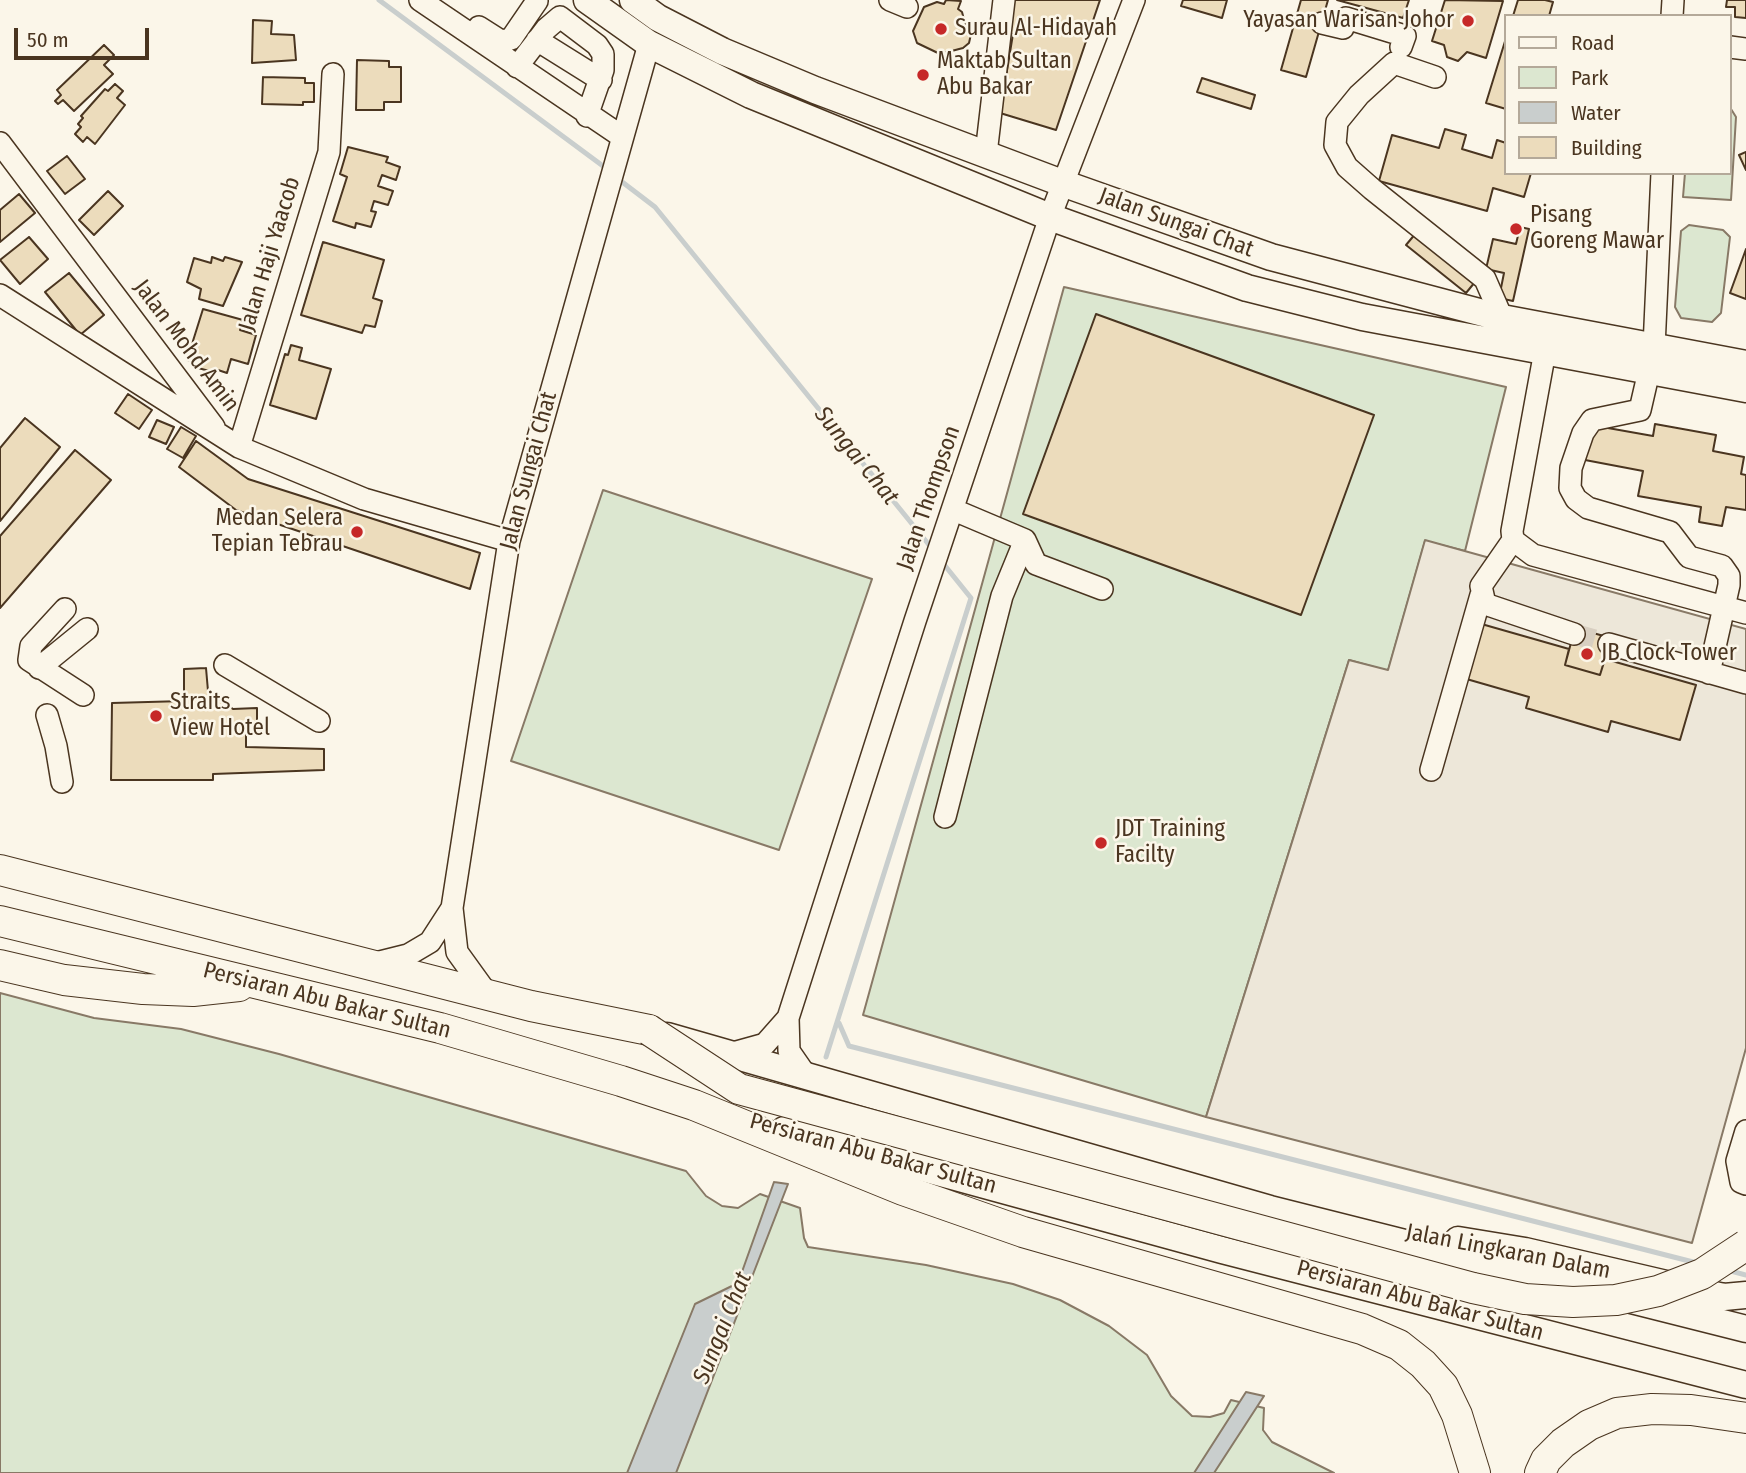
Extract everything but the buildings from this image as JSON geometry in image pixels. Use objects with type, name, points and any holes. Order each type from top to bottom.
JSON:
[{"type":"highway","name":"Persiaran Abu Bakar Sultan","points":[[0,870],[488,995],[649,1030]]},
{"type":"highway","name":"Persiaran Abu Bakar Sultan","points":[[0,921],[440,1028],[694,1105]]},
{"type":"highway","points":[[0,965],[64,981],[143,989],[193,991],[260,984]]},
{"type":"highway","points":[[649,1030],[739,1088],[1473,1288],[1525,1299],[1573,1302],[1616,1300],[1658,1291],[1702,1273],[1746,1245]]},
{"type":"highway","points":[[694,1105],[903,1190],[1023,1232],[1287,1305],[1362,1329],[1399,1345],[1423,1364],[1443,1386],[1457,1415],[1475,1473]]},
{"type":"highway","points":[[1540,1473],[1546,1460],[1563,1443],[1589,1425],[1618,1413],[1651,1409],[1691,1410],[1744,1418]]},
{"type":"main road","name":"Jalan Sungai Chat","points":[[587,0],[649,44],[751,95],[1050,217],[1247,288],[1362,317],[1545,351],[1746,364]]},
{"type":"main road","name":"Jalan Sungai Chat","points":[[633,0],[659,18],[722,51],[825,94],[1062,183],[1271,257],[1651,359],[1746,389]]},
{"type":"main road","name":"Persiaran Abu Bakar Sultan","points":[[649,1030],[1270,1209],[1746,1329]]},
{"type":"main road","name":"Persiaran Abu Bakar Sultan","points":[[694,1105],[1222,1250],[1746,1385]]},
{"type":"main road","name":"Jalan Lingkaran Dalam","points":[[1270,1209],[1525,1251],[1724,1297],[1746,1294]]},
{"type":"street","points":[[420,0],[587,116],[621,136]]},
{"type":"street","points":[[435,0],[501,41],[511,39],[536,0],[597,44],[603,54],[601,80],[587,116]]},
{"type":"street","points":[[986,154],[1004,0]]},
{"type":"street","name":"Jalan Thompson","points":[[807,1077],[789,1051],[788,1018],[915,621],[952,517],[1050,217],[1134,0]]},
{"type":"street","points":[[517,67],[559,17]]},
{"type":"street","points":[[1322,23],[1343,28],[1346,18],[1405,36],[1401,47]]},
{"type":"street","points":[[537,40],[601,80]]},
{"type":"street","name":"Jalan Sungai Chat","points":[[488,995],[457,952],[452,908],[509,541],[613,164],[649,44]]},
{"type":"street","points":[[1436,77],[1394,63],[1359,95],[1337,122],[1335,145],[1347,167],[1371,189],[1485,278],[1502,318]]},
{"type":"street","name":"Jalan Haji Yaacob","points":[[230,442],[329,152],[333,74]]},
{"type":"street","name":"Jalan Mohd Amin","points":[[0,142],[230,442],[363,499],[509,541]]},
{"type":"street","points":[[1662,175],[1651,359],[1640,410],[1592,420],[1583,433],[1571,468],[1570,488],[1576,499],[1588,508],[1670,532],[1689,557],[1722,566],[1729,576],[1729,585],[1709,673]]},
{"type":"street","points":[[1,297],[230,442]]},
{"type":"street","points":[[1431,770],[1480,595],[1480,586],[1513,540],[1512,531],[1545,351]]},
{"type":"street","points":[[952,517],[1025,540],[1036,564],[1102,589]]},
{"type":"street","points":[[945,817],[1002,596],[1025,540]]},
{"type":"street","points":[[1513,540],[1533,555],[1746,613]]},
{"type":"street","points":[[1480,595],[1485,604],[1574,634]]},
{"type":"street","points":[[65,609],[28,653],[29,660],[83,695]]},
{"type":"street","points":[[39,668],[87,629]]},
{"type":"street","points":[[1609,644],[1746,683]]},
{"type":"street","points":[[225,665],[319,721]]},
{"type":"street","points":[[47,715],[62,782]]},
{"type":"street","name":"Jalan Sungai Chat","points":[[367,965],[408,955],[430,942],[452,908]]},
{"type":"street","name":"Jalan Thompson","points":[[728,1054],[765,1044],[788,1018]]},
{"type":"street","points":[[1746,1131],[1737,1161],[1741,1182],[1746,1184]]},
{"type":"green space","points":[[1732,111],[1736,117],[1731,200],[1683,197],[1685,175],[1732,175]]},
{"type":"green space","points":[[1689,225],[1723,230],[1730,237],[1721,313],[1712,322],[1681,318],[1675,307],[1681,231]]},
{"type":"green space","name":"JDT Training Facilty","points":[[1064,287],[1506,387],[1465,551],[1425,541],[1388,671],[1349,660],[1206,1117],[863,1015]]},
{"type":"green space","points":[[603,490],[872,579],[779,850],[511,761]]},
{"type":"green space","points":[[0,993],[94,1018],[181,1029],[279,1054],[686,1171],[706,1196],[722,1206],[738,1208],[760,1194],[800,1208],[804,1238],[808,1247],[926,1265],[1013,1284],[1060,1300],[1109,1326],[1147,1355],[1171,1396],[1192,1416],[1210,1417],[1224,1413],[1231,1400],[1264,1408],[1263,1430],[1272,1442],[1334,1473],[0,1473]]},
{"type":"shaded area","points":[[1425,540],[1746,629],[1746,1048],[1692,1243],[1206,1117],[1349,660],[1388,670]]},
{"type":"water","points":[[774,1182],[788,1184],[676,1473],[627,1473],[695,1304],[738,1283]]},
{"type":"water","points":[[1246,1392],[1264,1396],[1214,1473],[1194,1473]]},
{"type":"waterway","name":"Sungai Chat","points":[[379,0],[607,169]]},
{"type":"waterway","name":"Sungai Chat","points":[[617,178],[655,207],[934,551]]},
{"type":"waterway","name":"Sungai Chat","points":[[826,1057],[971,598],[942,562]]},
{"type":"waterway","points":[[839,1023],[849,1046],[1697,1263]]},
{"type":"waterway","points":[[1727,1270],[1746,1275]]},
{"type":"tunnel","points":[[1574,634],[1609,644]]},
{"type":"place","name":"Yayasan Warisan Johor","points":[[1468,21]]},
{"type":"place","name":"Surau Al-Hidayah","points":[[941,29]]},
{"type":"place","name":"Maktab Sultan Abu Bakar","points":[[923,75]]},
{"type":"place","name":"Pisang Goreng Mawar","points":[[1516,229]]},
{"type":"place","name":"Medan Selera Tepian Tebrau","points":[[357,532]]},
{"type":"place","name":"JB Clock Tower","points":[[1587,654]]},
{"type":"place","name":"Straits View Hotel","points":[[156,716]]},
{"type":"place","name":"JDT Training Facilty","points":[[1101,843]]}]
